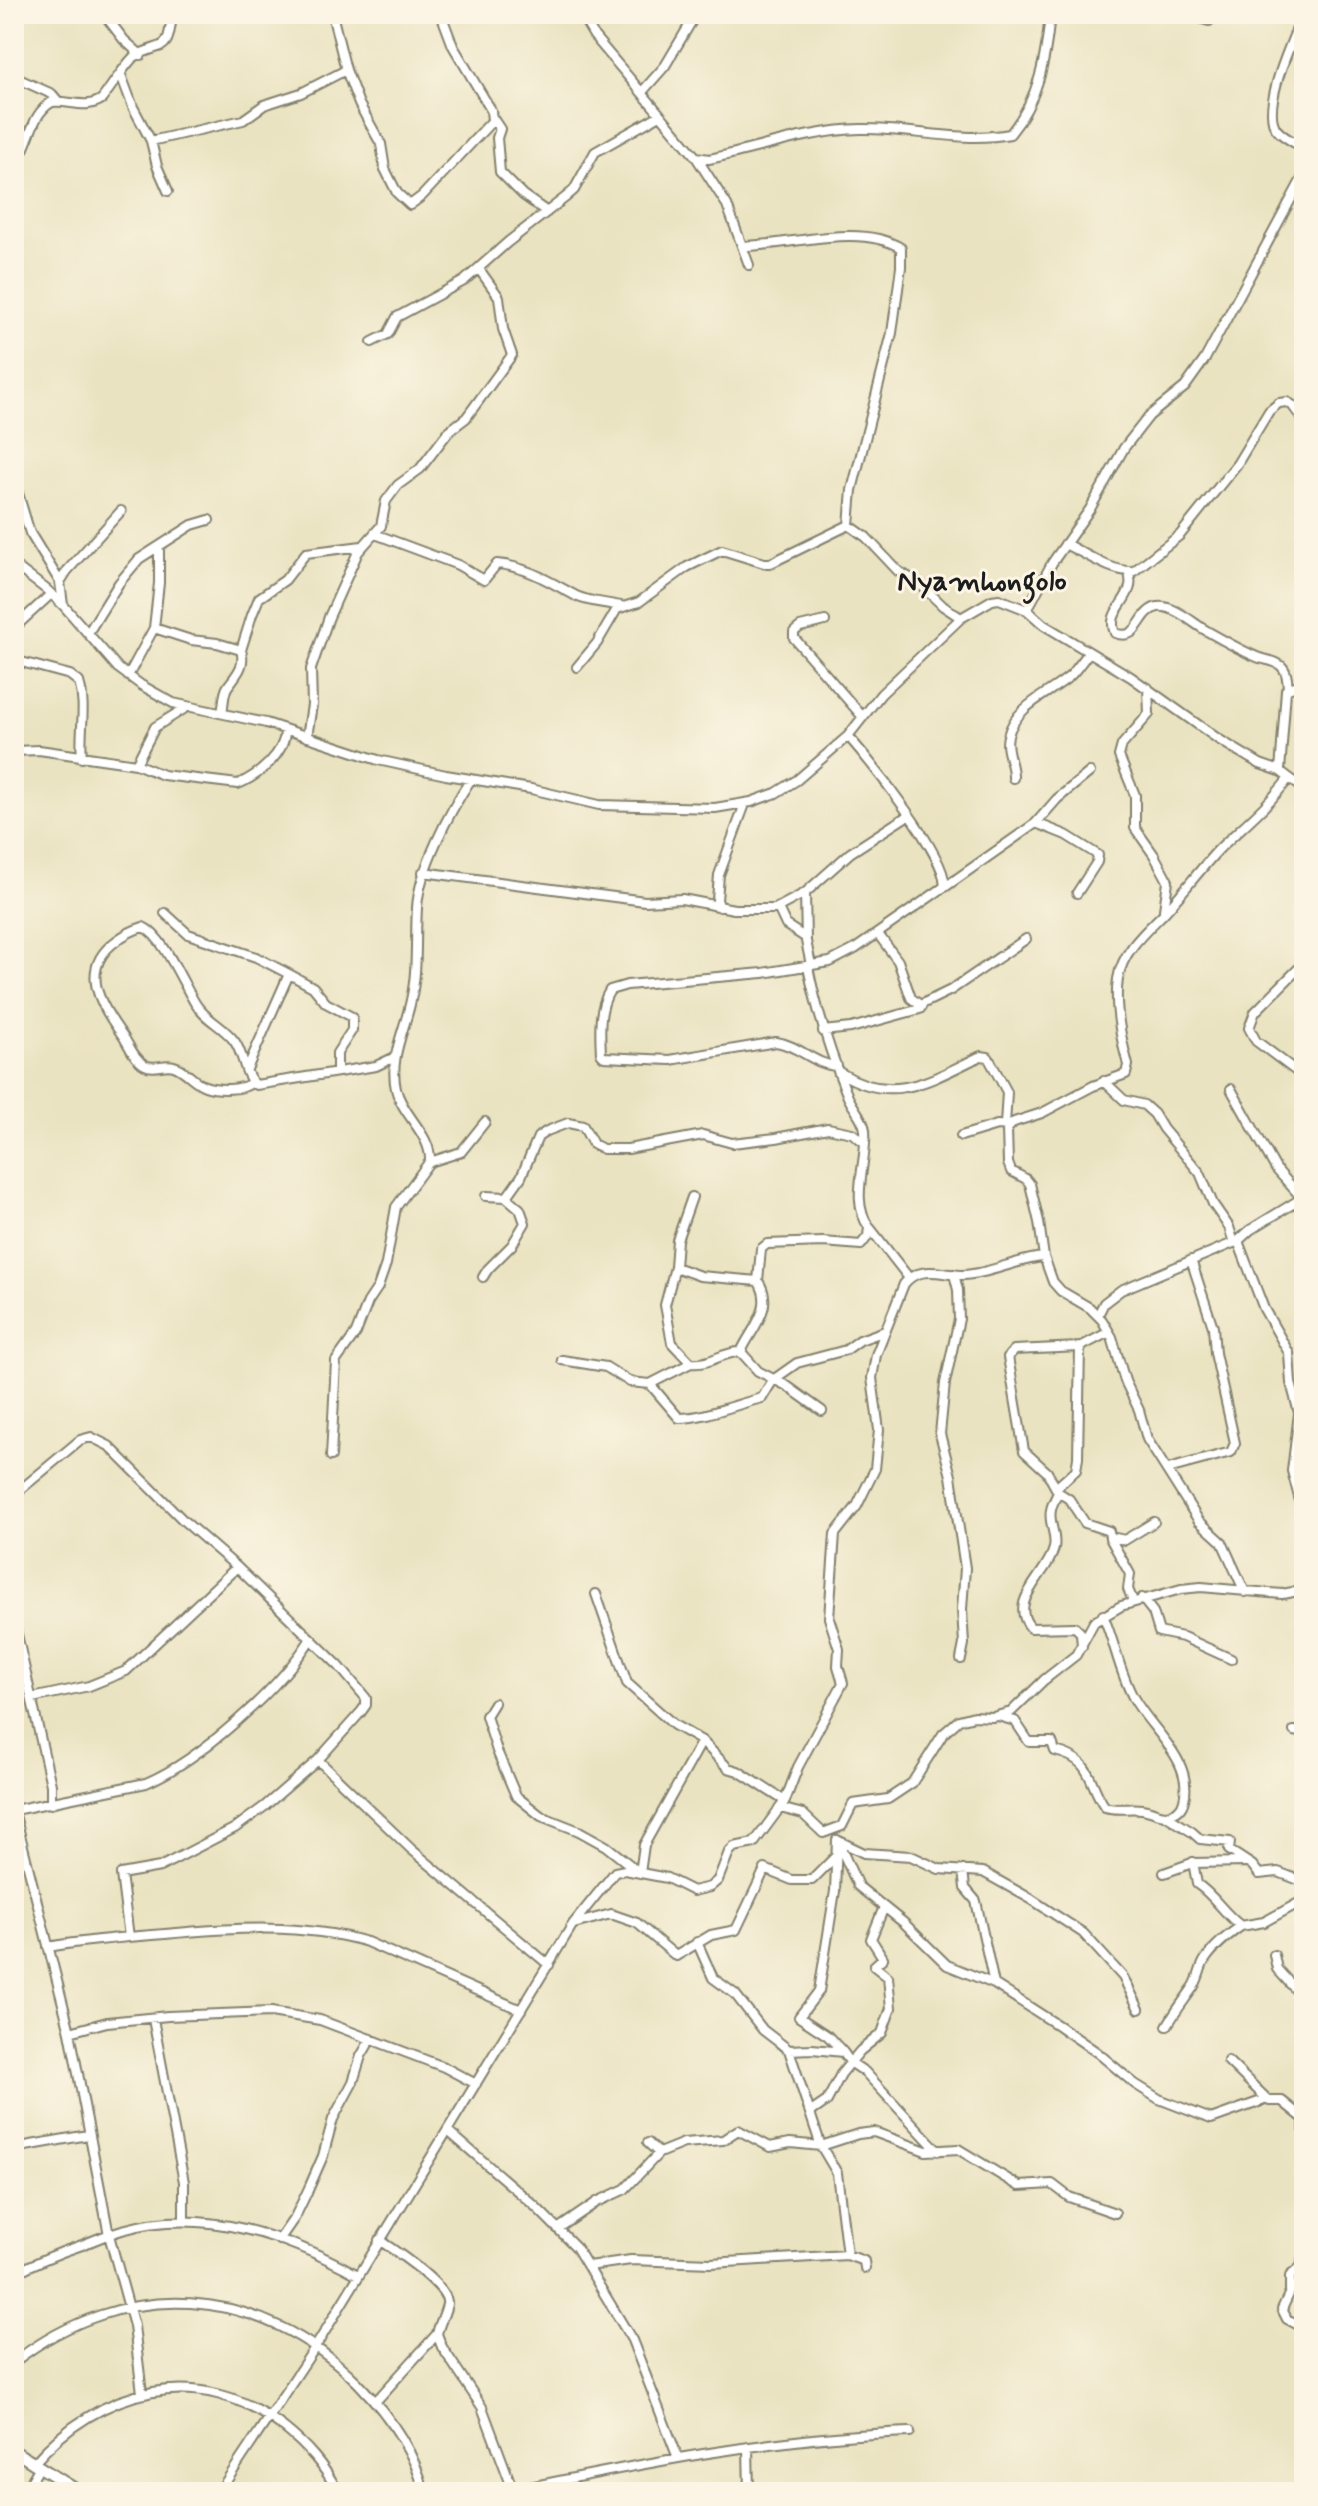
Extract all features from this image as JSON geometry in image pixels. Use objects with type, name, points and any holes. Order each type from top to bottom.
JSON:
[{"type":"street","points":[[104,14],[124,40],[141,55]]},
{"type":"street","points":[[14,163],[42,110],[58,101],[81,105],[96,103],[127,64],[165,45],[170,37],[172,14]]},
{"type":"street","points":[[332,14],[346,70],[359,104],[381,144],[385,169],[397,193],[410,205],[482,133],[492,117]]},
{"type":"street","points":[[441,14],[453,46],[500,129],[497,138],[500,172],[523,195],[547,212]]},
{"type":"street","points":[[581,14],[594,36],[696,157],[727,205],[749,265]]},
{"type":"street","points":[[642,92],[665,66],[696,14]]},
{"type":"street","points":[[696,157],[709,159],[836,131],[871,129],[955,135],[1010,134],[1034,95],[1044,64],[1050,14]]},
{"type":"street","points":[[1186,14],[1209,21],[1215,14]]},
{"type":"street","points":[[1303,14],[1282,69],[1272,114],[1278,131],[1304,148]]},
{"type":"street","points":[[151,141],[243,120],[264,105],[301,93],[346,70]]},
{"type":"street","points":[[121,75],[151,141],[168,191]]},
{"type":"street","points":[[14,77],[52,94],[58,101]]},
{"type":"street","points":[[372,342],[388,334],[397,317],[457,286],[574,190],[595,152],[660,115]]},
{"type":"street","points":[[1027,610],[1047,572],[1090,509],[1134,434],[1149,416],[1185,387],[1205,359],[1304,175]]},
{"type":"street","points":[[743,246],[841,235],[891,243],[901,248],[892,333],[852,490],[849,525]]},
{"type":"street","points":[[307,737],[312,705],[311,669],[329,617],[362,546],[383,523],[386,501],[426,462],[449,431],[466,418],[512,355],[503,329],[499,297],[479,269]]},
{"type":"street","points":[[1065,544],[1128,571],[1139,568],[1180,535],[1237,464],[1269,411],[1279,403],[1287,402],[1304,421]]},
{"type":"street","points":[[14,480],[30,533],[60,582],[64,606]]},
{"type":"street","points":[[60,582],[121,511]]},
{"type":"street","points":[[88,633],[139,559],[192,525],[209,520]]},
{"type":"street","points":[[375,534],[458,565],[484,580],[497,564],[512,566],[559,585],[581,598],[621,606],[639,602],[687,567],[719,551],[771,563],[849,525]]},
{"type":"street","points":[[849,525],[866,537],[898,571],[920,584],[961,618]]},
{"type":"street","points":[[222,713],[226,691],[242,662],[241,650],[259,598],[285,580],[306,553],[362,546]]},
{"type":"street","points":[[128,676],[154,628],[159,547]]},
{"type":"street","points":[[14,565],[64,606],[128,676],[162,698],[285,730],[378,760],[612,806],[682,808],[745,804],[776,793],[797,780],[848,736],[908,666],[961,618],[999,599],[1027,610],[1044,625],[1148,688],[1244,755],[1280,771],[1304,789]]},
{"type":"street","points":[[1128,571],[1131,589],[1113,617],[1115,633],[1126,636],[1132,633],[1146,615],[1161,607],[1254,656],[1276,663],[1286,671],[1288,687],[1283,706],[1280,771]]},
{"type":"street","points":[[14,628],[51,594]]},
{"type":"street","points":[[577,667],[621,606]]},
{"type":"street","points":[[825,621],[800,627],[794,632],[794,638],[862,716]]},
{"type":"street","points":[[154,628],[191,640],[241,650]]},
{"type":"street","points":[[1013,778],[1007,751],[1012,727],[1036,699],[1071,675],[1089,652]]},
{"type":"street","points":[[14,660],[70,675],[79,682],[84,708],[82,758]]},
{"type":"street","points":[[1288,687],[1304,690]]},
{"type":"street","points":[[1148,688],[1149,714],[1122,745],[1119,756],[1135,795],[1135,828],[1159,862],[1168,881],[1164,913]]},
{"type":"street","points":[[136,764],[155,727],[187,706]]},
{"type":"street","points":[[14,751],[39,750],[136,764],[163,775],[238,784],[260,769],[280,749],[285,741],[285,730]]},
{"type":"street","points":[[848,736],[874,766],[920,831],[945,876],[944,887]]},
{"type":"street","points":[[1090,772],[1057,799],[1036,823],[843,956],[810,966],[694,977],[619,986],[610,990],[602,1013],[601,1054],[604,1057],[662,1060],[776,1042],[789,1044],[819,1062],[839,1069],[866,1087],[902,1088],[933,1080],[981,1056],[988,1057],[1007,1092],[1008,1163],[1011,1171],[1030,1184],[1044,1257],[1053,1282],[1061,1291],[1098,1315],[1109,1332],[1147,1439],[1199,1521],[1222,1542],[1245,1592]]},
{"type":"street","points":[[961,1136],[1042,1113],[1075,1094],[1126,1074],[1128,1065],[1117,997],[1118,976],[1128,954],[1222,846],[1274,799],[1289,778]]},
{"type":"street","points":[[430,1162],[429,1149],[396,1089],[395,1057],[411,1001],[417,951],[417,907],[423,872],[459,797],[471,779]]},
{"type":"street","points":[[720,907],[717,900],[719,875],[745,804]]},
{"type":"street","points":[[423,872],[645,901],[682,899],[746,910],[778,908],[805,893],[850,853],[907,816]]},
{"type":"street","points":[[1036,823],[1066,835],[1098,855],[1097,862],[1077,893]]},
{"type":"street","points":[[805,893],[806,938],[823,1031],[853,1108],[865,1128],[862,1217],[909,1278]]},
{"type":"street","points":[[778,908],[786,925],[806,938]]},
{"type":"street","points":[[165,913],[188,934],[256,957],[313,987],[326,1003],[352,1017],[352,1030],[337,1053],[337,1072]]},
{"type":"street","points":[[252,1082],[248,1087],[239,1088],[205,1086],[174,1066],[143,1064],[115,1026],[99,996],[94,975],[102,952],[131,931],[143,927],[152,932],[197,1008],[228,1032],[243,1054],[252,1082],[258,1085],[376,1066],[395,1057]]},
{"type":"street","points":[[878,934],[898,961],[911,998],[923,1004]]},
{"type":"street","points":[[823,1031],[851,1028],[920,1009],[923,1004],[980,971],[1026,939]]},
{"type":"street","points":[[1304,963],[1255,1012],[1249,1028],[1256,1041],[1304,1077]]},
{"type":"street","points":[[247,1069],[289,974]]},
{"type":"street","points":[[1104,1081],[1124,1100],[1141,1103],[1154,1114],[1200,1173],[1213,1204],[1229,1227],[1264,1309],[1289,1353],[1291,1383],[1301,1419],[1292,1471],[1304,1516]]},
{"type":"street","points":[[1098,1315],[1112,1295],[1236,1242],[1303,1198],[1276,1169],[1231,1089]]},
{"type":"street","points":[[331,1456],[336,1361],[356,1333],[368,1302],[378,1287],[386,1264],[396,1207],[430,1162],[461,1152],[485,1122]]},
{"type":"street","points":[[506,1197],[521,1177],[538,1137],[568,1123],[583,1126],[593,1144],[603,1149],[628,1149],[699,1136],[732,1143],[828,1128],[852,1133],[864,1142]]},
{"type":"street","points":[[483,1277],[512,1245],[525,1223],[520,1209],[506,1197],[486,1196]]},
{"type":"street","points":[[691,1363],[672,1343],[666,1318],[666,1299],[675,1267],[677,1240],[692,1197]]},
{"type":"street","points":[[741,1352],[761,1320],[764,1309],[762,1286],[758,1281],[761,1249],[767,1244],[823,1242],[861,1245],[866,1240],[869,1227]]},
{"type":"street","points":[[219,2492],[316,2346],[573,1924],[615,1872],[625,1870],[667,1878],[693,1891],[706,1890],[718,1880],[729,1852],[734,1847],[754,1843],[782,1805],[798,1767],[843,1683],[838,1666],[839,1649],[829,1618],[835,1534],[857,1506],[875,1469],[879,1430],[872,1378],[899,1292],[909,1278],[926,1271],[977,1273],[1044,1257]]},
{"type":"street","points":[[1168,1469],[1231,1452],[1235,1443],[1215,1353],[1213,1327],[1191,1260]]},
{"type":"street","points":[[675,1267],[700,1276],[758,1281]]},
{"type":"street","points":[[954,1274],[959,1319],[945,1383],[940,1434],[951,1476],[965,1568],[961,1659]]},
{"type":"street","points":[[650,1384],[679,1418],[695,1418],[762,1398],[773,1380],[797,1363],[846,1350],[860,1340],[885,1331]]},
{"type":"street","points":[[1109,1332],[1080,1347],[1021,1349],[1014,1350],[1008,1357],[1024,1451],[1043,1468],[1085,1523],[1105,1529],[1111,1537],[1130,1574],[1128,1589],[1153,1612],[1159,1632],[1183,1637],[1231,1659]]},
{"type":"street","points":[[1080,1347],[1076,1470],[1058,1490],[1050,1512],[1054,1546],[1047,1566],[1023,1600],[1028,1625],[1035,1628],[1075,1627],[1081,1633],[1082,1647]]},
{"type":"street","points":[[562,1360],[606,1367],[630,1382],[650,1384],[691,1363],[711,1363],[727,1353],[741,1352]]},
{"type":"street","points":[[741,1352],[752,1366],[822,1411]]},
{"type":"street","points":[[14,1495],[75,1443],[86,1438],[109,1446],[195,1532],[237,1567],[339,1666],[366,1698],[361,1712],[318,1760],[265,1806],[203,1847],[160,1867],[121,1874],[129,1937]]},
{"type":"street","points":[[1111,1537],[1125,1540],[1154,1522]]},
{"type":"street","points":[[32,1698],[89,1686],[126,1671],[237,1567]]},
{"type":"street","points":[[998,1716],[1011,1712],[1069,1661],[1082,1647],[1094,1622],[1137,1599],[1201,1587],[1282,1594],[1304,1590]]},
{"type":"street","points":[[596,1594],[627,1683],[674,1725],[702,1741],[728,1768],[738,1771],[782,1805],[803,1814],[823,1833],[842,1826],[853,1804],[888,1799],[912,1783],[937,1742],[959,1720],[974,1716],[998,1716],[1015,1721],[1029,1742],[1054,1742],[1055,1751],[1079,1762],[1096,1785],[1105,1807],[1120,1811],[1145,1809],[1165,1815],[1200,1839],[1230,1842],[1229,1850],[1248,1862],[1259,1874],[1278,1872],[1304,1882]]},
{"type":"street","points":[[1103,1615],[1122,1675],[1140,1710],[1179,1762],[1183,1772],[1183,1804],[1178,1811],[1165,1815]]},
{"type":"street","points":[[14,1621],[51,1785],[51,1804]]},
{"type":"street","points":[[142,2393],[134,2326],[109,2235],[70,2032],[14,1810],[157,1778],[204,1746],[251,1707],[288,1670],[310,1640]]},
{"type":"street","points":[[494,1703],[486,1716],[516,1796],[541,1816],[606,1846],[640,1873]]},
{"type":"street","points":[[1294,1731],[1304,1733]]},
{"type":"street","points":[[640,1873],[644,1845],[702,1741]]},
{"type":"street","points":[[318,1760],[411,1849],[549,1965]]},
{"type":"street","points":[[837,1840],[835,1891],[819,1991],[799,2017],[828,2036],[938,2151]]},
{"type":"street","points":[[837,1840],[864,1853],[911,1856],[939,1869],[983,1872],[1083,1933],[1123,1977],[1139,2009]]},
{"type":"street","points":[[837,1840],[858,1886],[947,1965],[994,1984],[1098,2053],[1135,2084],[1159,2099],[1211,2119],[1267,2099],[1282,2101],[1304,2119],[1304,2134]]},
{"type":"street","points":[[573,1924],[611,1914],[637,1923],[676,1956],[711,1935],[736,1930],[765,1869],[792,1880],[812,1880],[837,1855]]},
{"type":"street","points":[[1164,1873],[1193,1862],[1248,1862]]},
{"type":"street","points":[[1193,1862],[1197,1884],[1208,1891],[1228,1917],[1241,1926]]},
{"type":"street","points":[[963,1870],[965,1888],[976,1901],[994,1984]]},
{"type":"street","points":[[1167,2026],[1179,2004],[1194,1987],[1205,1960],[1217,1944],[1241,1926],[1264,1922],[1304,1900]]},
{"type":"street","points":[[811,2112],[827,2101],[850,2062],[882,2033],[891,2008],[888,1977],[874,1966],[883,1958],[871,1939],[884,1907]]},
{"type":"street","points":[[48,1947],[245,1928],[347,1936],[521,2010]]},
{"type":"street","points":[[697,1942],[713,1978],[735,1994],[763,2030],[789,2050],[821,2146],[837,2173],[847,2255]]},
{"type":"street","points":[[1301,1945],[1304,1971]]},
{"type":"street","points":[[1274,1955],[1277,1969],[1304,1998],[1301,2018],[1304,2022]]},
{"type":"street","points":[[70,2032],[107,2022],[271,2012],[320,2020],[444,2067],[476,2084]]},
{"type":"street","points":[[153,2019],[184,2182],[184,2221]]},
{"type":"street","points":[[279,2240],[309,2188],[323,2156],[333,2119],[371,2039]]},
{"type":"street","points":[[789,2050],[843,2052]]},
{"type":"street","points":[[1228,2061],[1267,2099]]},
{"type":"street","points":[[559,2228],[597,2202],[625,2189],[659,2153],[684,2143],[723,2140],[738,2130],[770,2147],[790,2143],[821,2146],[874,2132],[926,2151],[958,2149],[1019,2186],[1052,2184],[1069,2197],[1115,2213]]},
{"type":"street","points":[[448,2131],[559,2228],[576,2247],[632,2340],[678,2458]]},
{"type":"street","points":[[14,2148],[88,2135]]},
{"type":"street","points":[[648,2143],[659,2153]]},
{"type":"street","points":[[1304,2166],[1304,2178]]},
{"type":"street","points":[[14,2274],[45,2258],[109,2235],[154,2223],[184,2221],[223,2223],[255,2231],[333,2261],[358,2275]]},
{"type":"street","points":[[379,2240],[421,2271],[446,2295],[448,2303],[437,2334],[442,2347],[482,2407],[513,2491],[726,2448],[836,2436],[910,2432]]},
{"type":"street","points":[[1304,2251],[1301,2267],[1290,2276],[1290,2292],[1282,2309],[1287,2319],[1304,2328]]},
{"type":"street","points":[[588,2266],[631,2260],[711,2263],[847,2255],[864,2261],[865,2268]]},
{"type":"street","points":[[14,2362],[56,2334],[129,2308],[176,2301],[225,2308],[289,2328],[340,2365],[376,2401],[399,2437],[424,2492]]},
{"type":"street","points":[[376,2401],[437,2334]]},
{"type":"street","points":[[25,2492],[36,2466],[50,2445],[94,2414],[118,2400],[142,2393],[182,2390],[212,2391],[239,2399],[270,2417],[299,2440],[325,2467],[338,2492]]},
{"type":"street","points":[[748,2447],[749,2492]]},
{"type":"street","points":[[14,2451],[80,2492]]},
{"type":"district","name":"Nyamhongolo","points":[[982,580]]}]
